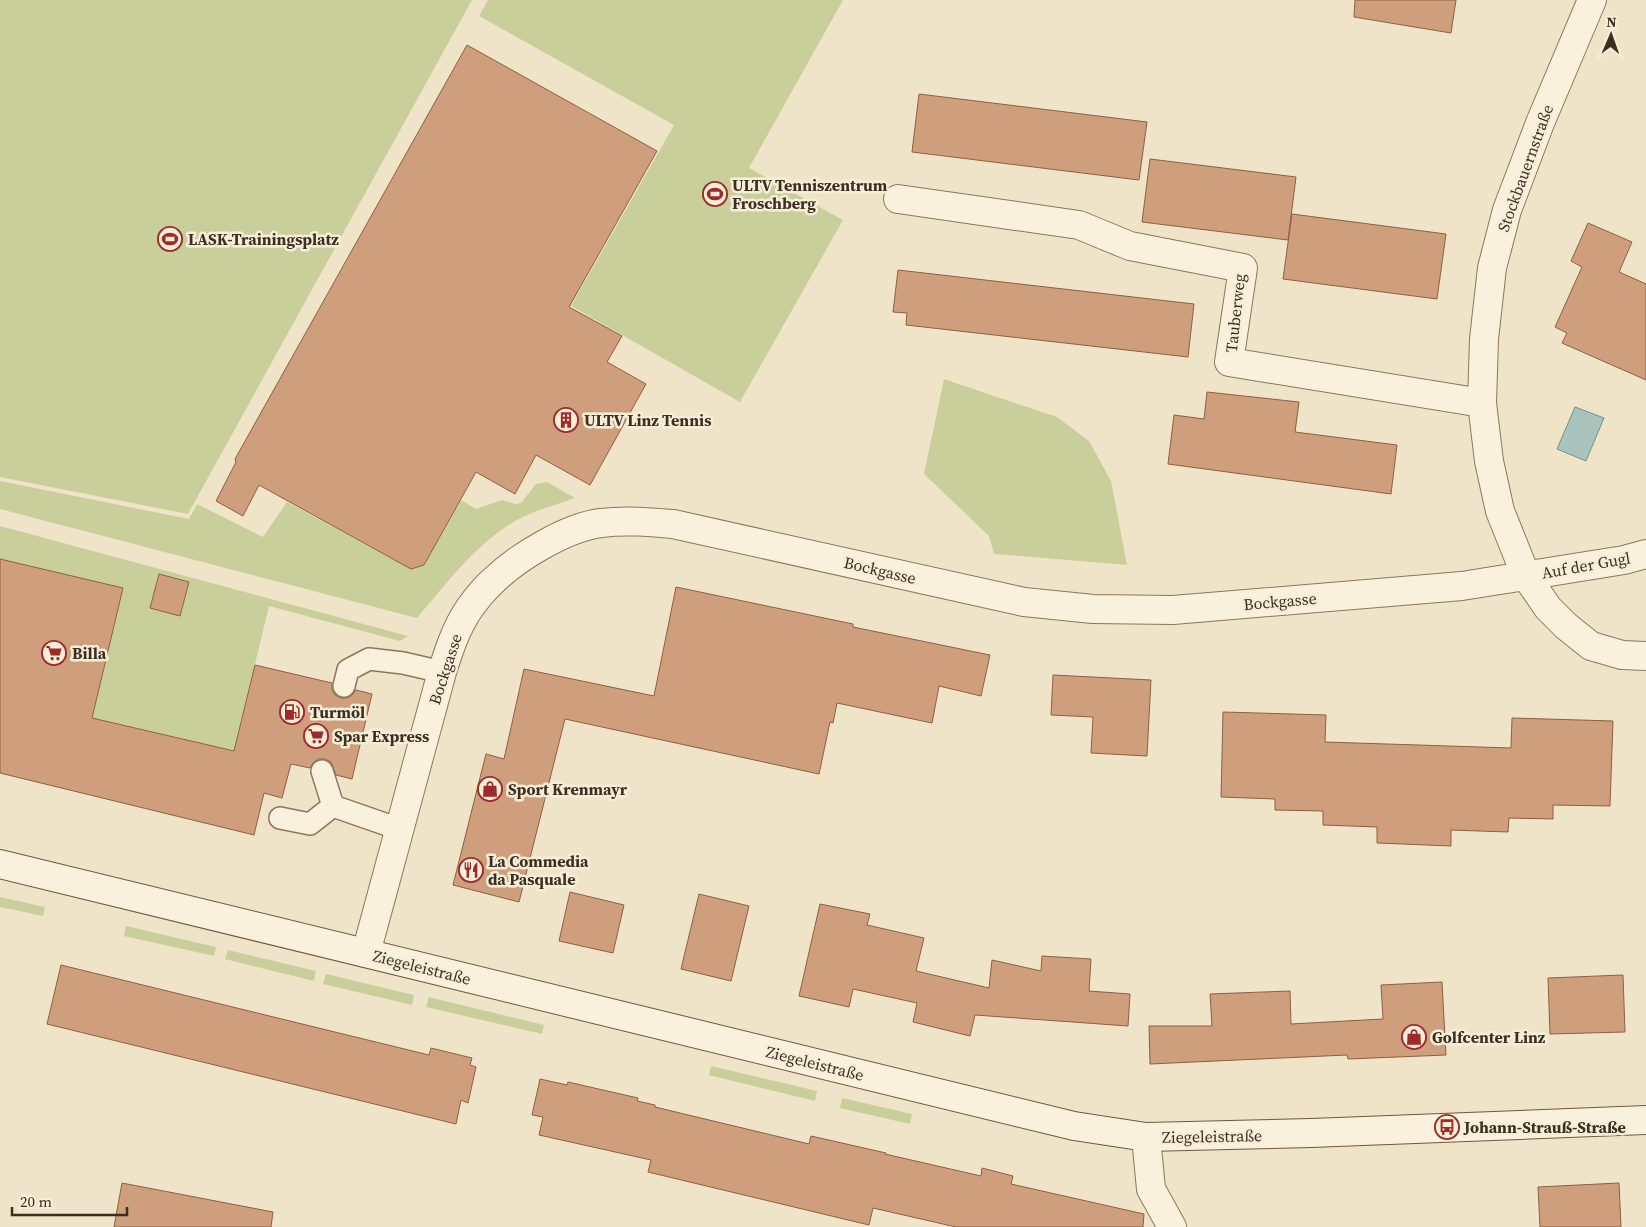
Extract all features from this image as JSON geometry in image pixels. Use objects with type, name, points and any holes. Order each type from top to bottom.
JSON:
[{"type":"street","name":"Stockbauernstraße","points":[[1526,576],[1500,512],[1488,461],[1482,403],[1484,339],[1492,268],[1507,210],[1540,123],[1592,0]]},
{"type":"street","name":"Tauberweg","points":[[898,199],[1079,225],[1130,246],[1243,268],[1229,362],[1482,403]]},
{"type":"street","name":"Bockgasse","points":[[366,953],[398,829],[454,636],[468,610],[494,580],[548,542],[572,532],[599,524],[632,522],[673,524],[1024,602],[1093,609],[1173,610],[1462,586],[1526,576]]},
{"type":"street","name":"Auf der Gugl","points":[[1526,576],[1624,560],[1646,554]]},
{"type":"street","points":[[1526,576],[1548,608],[1566,626],[1591,646],[1622,655],[1646,656]]},
{"type":"street","name":"Ziegeleistraße","points":[[0,864],[1074,1126],[1146,1137],[1311,1133],[1646,1120]]},
{"type":"street","points":[[1146,1137],[1151,1189],[1172,1227]]},
{"type":"lane","points":[[344,686],[348,670],[369,660],[404,663],[442,672]]},
{"type":"lane","points":[[322,771],[333,806]]},
{"type":"lane","points":[[333,806],[398,829]]},
{"type":"lane","points":[[280,818],[310,824],[333,806]]},
{"type":"green space","name":"LASK-Trainingsplatz","points":[[0,0],[472,0],[188,514],[0,477]]},
{"type":"green space","name":"ULTV Tenniszentrum Froschberg","points":[[488,0],[843,0],[749,168],[843,220],[740,402],[571,306],[674,125],[479,16]]},
{"type":"green space","points":[[944,379],[1057,417],[1089,441],[1111,481],[1127,565],[994,554],[989,536],[924,474]]},
{"type":"green space","points":[[0,481],[189,519],[197,504],[263,537],[287,502],[411,569],[424,565],[461,500],[476,509],[502,500],[515,504],[521,503],[536,484],[547,482],[575,498],[531,513],[502,529],[463,564],[417,618],[0,509]]},
{"type":"green space","points":[[0,526],[408,636],[400,641],[269,606],[234,751],[92,718],[123,588],[0,559]]},
{"type":"green space","points":[[0,897],[45,907],[43,916],[0,907]]},
{"type":"green space","points":[[126,926],[216,947],[214,956],[124,936]]},
{"type":"green space","points":[[228,950],[316,971],[314,981],[225,959]]},
{"type":"green space","points":[[326,974],[414,995],[412,1005],[323,984]]},
{"type":"green space","points":[[429,997],[544,1025],[542,1034],[426,1007]]},
{"type":"green space","points":[[711,1066],[817,1091],[815,1101],[709,1075]]},
{"type":"green space","points":[[842,1098],[912,1114],[910,1124],[840,1108]]},
{"type":"water","points":[[1575,407],[1604,418],[1586,461],[1557,449]]},
{"type":"building","points":[[1355,0],[1456,0],[1451,33],[1354,17]]},
{"type":"building","points":[[467,45],[657,151],[569,307],[622,336],[607,362],[646,384],[590,485],[536,455],[515,494],[476,472],[424,565],[411,569],[259,485],[243,516],[216,501],[236,462],[235,459]]},
{"type":"building","points":[[919,94],[1147,122],[1139,180],[912,152]]},
{"type":"building","points":[[1150,159],[1296,177],[1288,240],[1142,222]]},
{"type":"building","points":[[1292,214],[1446,234],[1437,299],[1283,279]]},
{"type":"building","points":[[1588,223],[1632,242],[1619,272],[1646,284],[1646,380],[1562,343],[1567,333],[1555,327],[1582,267],[1571,261]]},
{"type":"building","points":[[898,270],[1194,304],[1188,357],[906,325],[907,313],[893,312]]},
{"type":"building","points":[[1207,392],[1299,402],[1295,432],[1397,445],[1391,494],[1168,464],[1174,415],[1204,419]]},
{"type":"building","points":[[0,559],[123,588],[92,718],[234,751],[255,665],[332,683],[332,690],[335,695],[341,698],[348,698],[356,690],[372,694],[352,779],[336,775],[331,762],[325,759],[318,759],[310,768],[291,764],[282,798],[264,793],[254,835],[0,773]]},
{"type":"building","points":[[159,574],[189,582],[180,616],[150,608]]},
{"type":"building","points":[[676,587],[853,624],[853,627],[990,655],[981,696],[939,686],[932,723],[837,703],[833,723],[830,722],[819,774],[565,719],[519,902],[453,885],[486,754],[504,759],[524,669],[654,696]]},
{"type":"building","points":[[1053,675],[1151,680],[1147,756],[1091,753],[1093,717],[1051,715]]},
{"type":"building","points":[[1223,712],[1326,715],[1325,742],[1511,748],[1512,718],[1613,721],[1610,806],[1553,805],[1553,819],[1509,818],[1508,832],[1451,830],[1451,846],[1377,843],[1377,827],[1323,825],[1323,811],[1275,810],[1275,799],[1221,797]]},
{"type":"building","points":[[570,892],[624,905],[613,953],[559,941]]},
{"type":"building","points":[[699,894],[749,906],[731,981],[681,969]]},
{"type":"building","points":[[820,904],[870,914],[867,925],[924,938],[916,971],[989,988],[992,960],[1041,971],[1042,956],[1091,959],[1089,991],[1130,994],[1128,1026],[975,1015],[970,1036],[913,1022],[917,1003],[853,989],[849,1007],[799,996]]},
{"type":"building","points":[[61,965],[429,1055],[431,1048],[472,1058],[470,1065],[476,1067],[468,1103],[461,1100],[456,1124],[47,1024]]},
{"type":"building","points":[[1623,975],[1625,1032],[1550,1034],[1548,978]]},
{"type":"building","points":[[1442,982],[1446,1055],[1348,1059],[1347,1055],[1150,1064],[1149,1026],[1212,1026],[1210,994],[1290,991],[1291,1024],[1383,1019],[1381,985]]},
{"type":"building","points":[[540,1079],[567,1085],[568,1082],[638,1098],[637,1101],[655,1105],[655,1107],[809,1144],[811,1136],[981,1176],[982,1168],[1013,1176],[1011,1184],[1144,1214],[1143,1227],[956,1227],[873,1208],[869,1225],[648,1172],[651,1160],[539,1135],[543,1117],[532,1115]]},
{"type":"building","points":[[122,1183],[273,1212],[271,1227],[114,1227]]},
{"type":"building","points":[[1619,1183],[1621,1227],[1540,1227],[1538,1187]]},
{"type":"place","name":"ULTV Tenniszentrum Froschberg","points":[[715,194]]},
{"type":"place","name":"LASK-Trainingsplatz","points":[[170,239]]},
{"type":"place","name":"ULTV Linz Tennis","points":[[566,420]]},
{"type":"place","name":"Billa","points":[[54,653]]},
{"type":"place","name":"Turmöl","points":[[292,712]]},
{"type":"place","name":"Spar Express","points":[[316,736]]},
{"type":"place","name":"Sport Krenmayr","points":[[490,789]]},
{"type":"place","name":"La Commedia da Pasquale","points":[[471,870]]},
{"type":"place","name":"Golfcenter Linz","points":[[1414,1037]]},
{"type":"place","name":"Johann-Strauß-Straße","points":[[1447,1127]]}]
